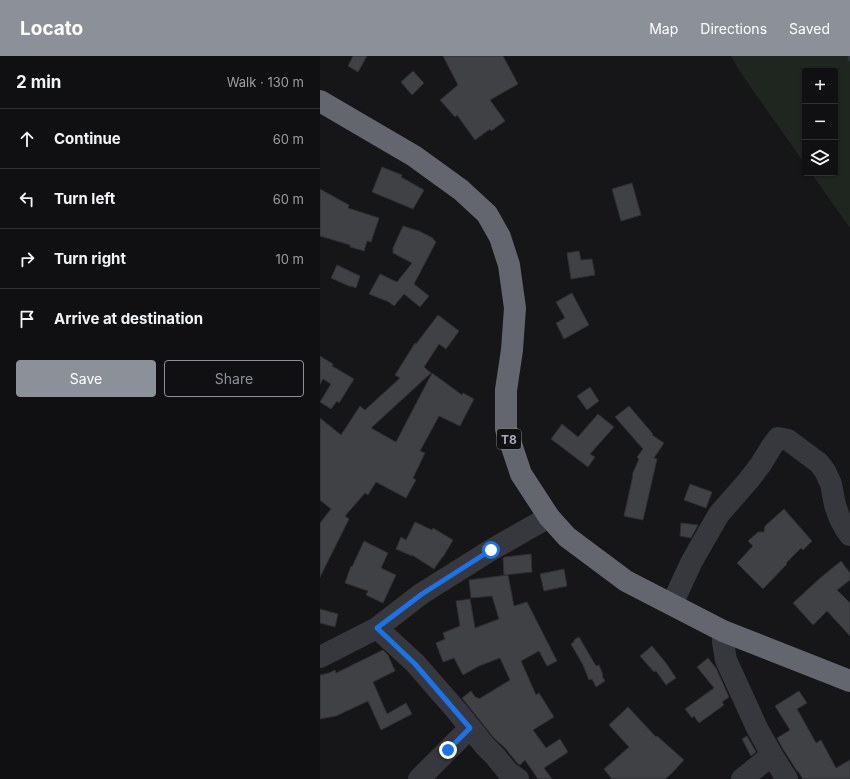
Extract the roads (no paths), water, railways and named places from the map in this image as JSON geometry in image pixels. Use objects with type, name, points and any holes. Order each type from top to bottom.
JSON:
[{"type":"highway","name":"T8","points":[[320,101],[414,156],[461,190],[487,214],[500,237],[509,265],[515,308],[512,350],[506,390],[506,429],[521,474],[549,517],[567,537],[626,581],[723,631],[850,681]]},
{"type":"street","points":[[672,604],[692,561],[719,514],[757,470],[778,438],[788,440],[818,463],[825,471],[831,484],[840,519],[850,535]]},
{"type":"street","points":[[320,657],[377,628],[428,590],[491,550],[549,517]]},
{"type":"street","points":[[377,628],[415,664],[508,772],[518,779]]},
{"type":"street","points":[[723,631],[726,660],[744,701],[787,779]]},
{"type":"street","points":[[418,779],[470,728]]},
{"type":"street","points":[[742,779],[772,754]]}]
